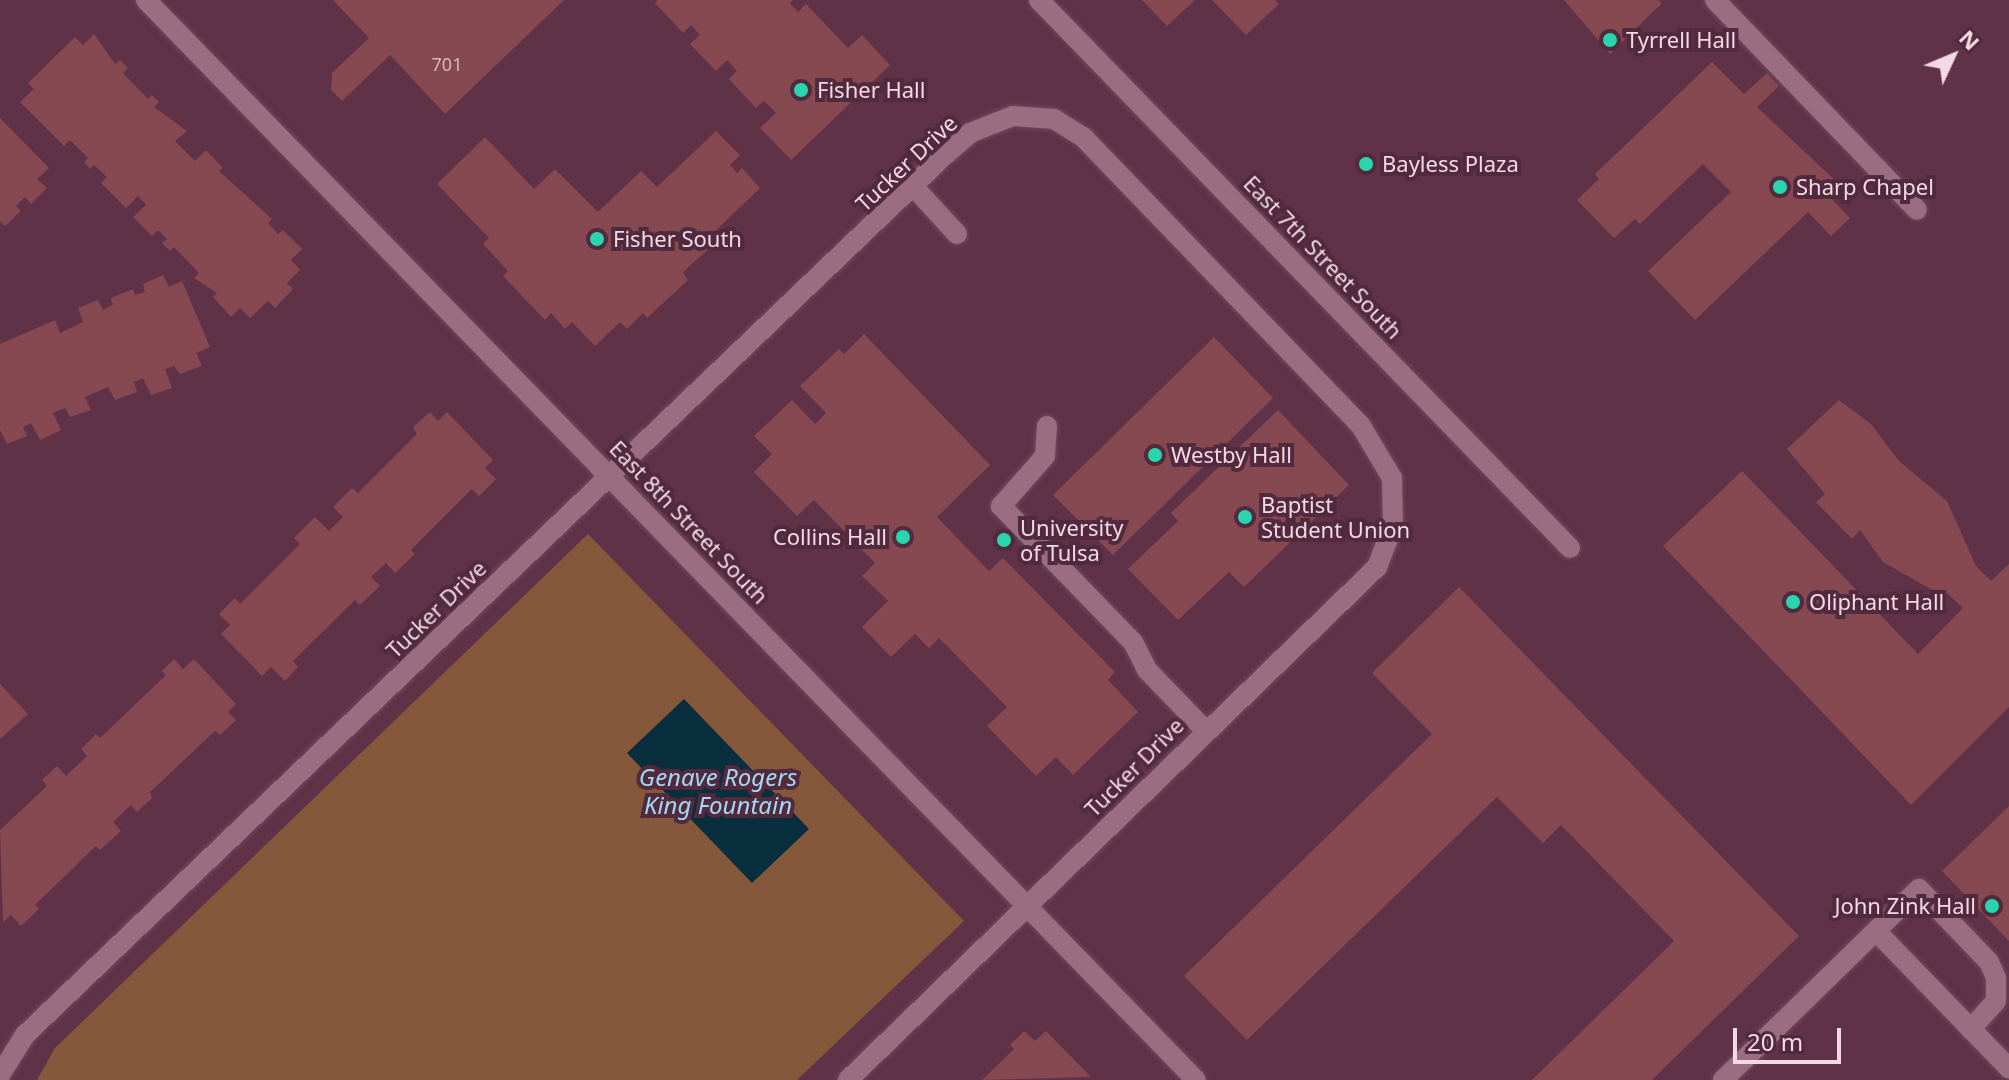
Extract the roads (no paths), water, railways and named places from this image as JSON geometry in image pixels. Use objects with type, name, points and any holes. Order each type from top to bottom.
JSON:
[{"type":"street","name":"East 8th Street South","points":[[146,0],[1196,1080]]},
{"type":"street","name":"East 7th Street South","points":[[1039,0],[1570,548]]},
{"type":"street","points":[[1715,0],[1917,210]]},
{"type":"street","name":"Tucker Drive","points":[[0,1075],[25,1035],[970,133],[1013,116],[1054,119],[1084,138],[1361,426],[1392,478],[1393,526],[1377,567],[1205,730],[1028,907],[848,1080]]},
{"type":"street","points":[[913,186],[957,234]]},
{"type":"street","points":[[1047,426],[1045,456],[1001,506],[1133,642],[1147,670],[1205,730]]},
{"type":"street","points":[[1723,1080],[1919,889],[1961,929],[1989,962],[1996,978],[1996,1001],[1971,1029]]},
{"type":"street","points":[[1877,932],[2009,1068]]},
{"type":"water","name":"Genave Rogers King Fountain","points":[[684,699],[809,829],[752,883],[627,753]]},
{"type":"place","name":"Tyrrell Hall","points":[[1610,40]]},
{"type":"place","name":"Fisher Hall","points":[[801,90]]},
{"type":"place","name":"Bayless Plaza","points":[[1366,164]]},
{"type":"place","name":"Sharp Chapel","points":[[1780,187]]},
{"type":"place","name":"Fisher South","points":[[597,239]]},
{"type":"place","name":"Westby Hall","points":[[1155,455]]},
{"type":"place","name":"Baptist Student Union","points":[[1245,517]]},
{"type":"place","name":"Collins Hall","points":[[903,537]]},
{"type":"place","name":"University of Tulsa","points":[[1004,540]]},
{"type":"place","name":"Oliphant Hall","points":[[1793,602]]},
{"type":"place","name":"John Zink Hall","points":[[1992,906]]}]
